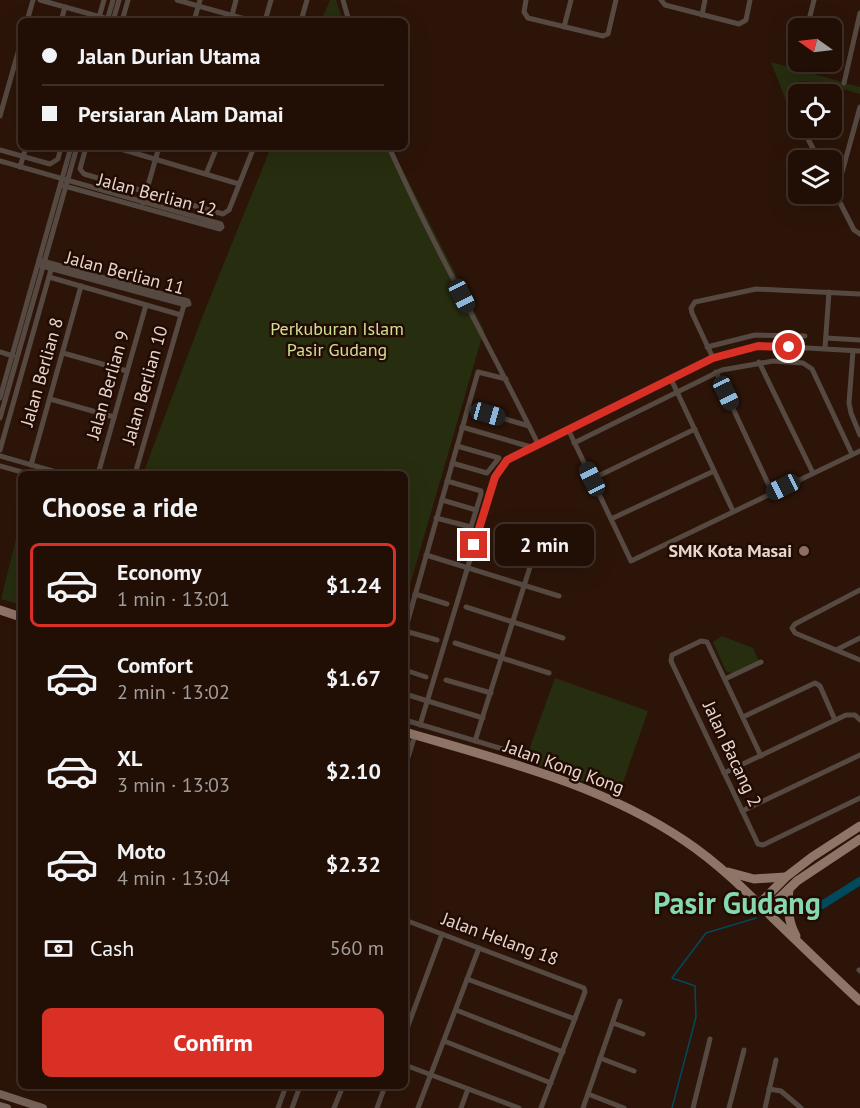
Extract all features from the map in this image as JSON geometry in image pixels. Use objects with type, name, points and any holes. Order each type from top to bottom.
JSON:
[{"type":"main road","points":[[0,610],[18,616]]},
{"type":"main road","name":"Jalan Kong Kong","points":[[410,733],[578,786],[625,806],[686,842],[723,870],[860,1001]]},
{"type":"main road","points":[[759,903],[812,856],[860,826]]},
{"type":"main road","points":[[766,911],[797,881],[860,839]]},
{"type":"main road","points":[[723,870],[754,879],[786,877]]},
{"type":"main road","points":[[789,889],[790,922],[800,944]]},
{"type":"main road","points":[[0,1094],[43,1108]]},
{"type":"main road","points":[[0,1106],[7,1108]]},
{"type":"street","points":[[28,18],[33,0]]},
{"type":"street","points":[[40,0],[96,18]]},
{"type":"street","points":[[99,18],[104,0]]},
{"type":"street","points":[[109,18],[113,0]]},
{"type":"street","points":[[110,18],[119,0]]},
{"type":"street","points":[[123,18],[128,0]]},
{"type":"street","points":[[177,0],[199,3],[242,18]]},
{"type":"street","points":[[232,15],[236,0]]},
{"type":"street","points":[[267,18],[271,0]]},
{"type":"street","points":[[302,18],[307,0]]},
{"type":"street","points":[[343,0],[348,18]]},
{"type":"street","points":[[526,0],[524,12],[528,18],[605,36],[616,0]]},
{"type":"street","points":[[564,27],[571,0]]},
{"type":"street","points":[[661,0],[665,5],[742,23],[746,20],[750,0]]},
{"type":"street","points":[[702,15],[705,0]]},
{"type":"street","points":[[810,18],[814,0]]},
{"type":"street","points":[[195,18],[199,3]]},
{"type":"street","points":[[62,18],[65,7]]},
{"type":"street","points":[[844,83],[860,13]]},
{"type":"street","points":[[0,116],[18,53]]},
{"type":"street","points":[[842,175],[860,107]]},
{"type":"street","points":[[0,150],[50,164],[57,159],[60,150]]},
{"type":"street","points":[[20,167],[25,150]]},
{"type":"street","points":[[64,183],[70,150]]},
{"type":"street","points":[[0,398],[76,150]]},
{"type":"street","points":[[85,150],[80,169],[82,173],[224,214],[229,210],[253,150]]},
{"type":"street","points":[[125,150],[239,184]]},
{"type":"street","points":[[142,204],[158,150]]},
{"type":"street","points":[[206,174],[216,150]]},
{"type":"street","points":[[390,150],[445,264],[538,444]]},
{"type":"street","name":"Jalan Berlian 12","points":[[0,162],[64,183],[221,224],[222,227],[142,204]]},
{"type":"street","points":[[841,204],[854,230],[860,234]]},
{"type":"street","name":"Jalan Berlian 11","points":[[41,263],[189,303],[184,305]]},
{"type":"street","points":[[0,450],[52,266]]},
{"type":"street","points":[[49,277],[181,315]]},
{"type":"street","name":"Jalan Berlian 8","points":[[31,465],[81,286]]},
{"type":"street","points":[[713,358],[692,313],[691,308],[695,302],[756,289],[860,294]]},
{"type":"street","points":[[825,348],[829,292]]},
{"type":"street","name":"Jalan Berlian 9","points":[[99,471],[146,305]]},
{"type":"street","name":"Jalan Berlian 10","points":[[136,471],[184,305]]},
{"type":"street","points":[[707,347],[755,335],[805,336]]},
{"type":"street","points":[[826,338],[860,340]]},
{"type":"street","points":[[420,725],[495,477],[507,460],[713,358],[758,346],[860,351]]},
{"type":"street","points":[[853,351],[849,403],[860,435]]},
{"type":"street","points":[[0,352],[14,356]]},
{"type":"street","points":[[63,353],[127,371]]},
{"type":"street","points":[[0,418],[14,356]]},
{"type":"street","points":[[759,362],[813,473]]},
{"type":"street","points":[[574,443],[716,372],[759,362],[798,362],[812,369],[852,454]]},
{"type":"street","points":[[408,620],[478,372],[506,379]]},
{"type":"street","points":[[716,372],[772,492]]},
{"type":"street","points":[[670,379],[734,511]]},
{"type":"street","points":[[50,399],[114,417]]},
{"type":"street","points":[[468,408],[529,426]]},
{"type":"street","points":[[462,427],[531,447]]},
{"type":"street","points":[[568,429],[631,561],[860,451]]},
{"type":"street","points":[[592,479],[694,429]]},
{"type":"street","points":[[452,463],[488,473],[499,458],[457,446]]},
{"type":"street","points":[[0,456],[52,471]]},
{"type":"street","points":[[0,465],[19,471]]},
{"type":"street","points":[[611,519],[714,471]]},
{"type":"street","points":[[436,518],[470,528],[476,510],[481,491],[447,481]]},
{"type":"street","points":[[442,500],[476,510]]},
{"type":"street","points":[[476,741],[537,547],[570,557]]},
{"type":"street","points":[[426,555],[559,596]]},
{"type":"street","points":[[860,590],[792,626],[794,632],[860,660]]},
{"type":"street","points":[[415,594],[447,604]]},
{"type":"street","points":[[466,607],[563,638]]},
{"type":"street","points":[[408,632],[437,640]]},
{"type":"street","points":[[836,650],[860,638]]},
{"type":"street","name":"Jalan Bacang 2","points":[[725,679],[710,646],[703,640],[673,654],[671,659],[674,667],[758,844],[768,842],[860,798]]},
{"type":"street","points":[[455,643],[549,673]]},
{"type":"street","points":[[761,663],[725,679],[761,756]]},
{"type":"street","points":[[408,671],[426,677]]},
{"type":"street","points":[[446,680],[491,693]]},
{"type":"street","points":[[743,717],[813,684],[818,685],[836,720]]},
{"type":"street","points":[[408,695],[483,718]]},
{"type":"street","points":[[724,773],[849,714],[855,715],[860,720]]},
{"type":"street","points":[[408,721],[520,754]]},
{"type":"street","points":[[742,811],[860,754]]},
{"type":"street","name":"Jalan Helang 18","points":[[408,921],[584,988],[585,992],[575,1018]]},
{"type":"street","points":[[408,1026],[442,934]]},
{"type":"street","points":[[418,1108],[479,948]]},
{"type":"street","points":[[467,979],[575,1018],[541,1108]]},
{"type":"street","points":[[583,1108],[620,1001]]},
{"type":"street","points":[[456,1010],[562,1052]]},
{"type":"street","points":[[613,1023],[643,1034]]},
{"type":"street","points":[[693,1108],[710,1039]]},
{"type":"street","points":[[444,1041],[551,1083]]},
{"type":"street","points":[[729,1108],[744,1050]]},
{"type":"street","points":[[600,1058],[634,1071]]},
{"type":"street","points":[[765,1108],[776,1060]]},
{"type":"street","points":[[408,1066],[504,1105],[519,1108]]},
{"type":"street","points":[[278,1108],[285,1089]]},
{"type":"street","points":[[292,1108],[299,1089]]},
{"type":"street","points":[[334,1108],[342,1089]]},
{"type":"street","points":[[377,1108],[384,1089]]},
{"type":"street","points":[[461,1108],[468,1089]]},
{"type":"street","points":[[769,1089],[781,1090],[801,1108]]},
{"type":"street","points":[[588,1094],[624,1108]]},
{"type":"green space","points":[[330,0],[336,0],[342,18],[322,18]]},
{"type":"green space","points":[[771,62],[788,67],[788,72],[807,72],[860,87],[860,94],[842,89],[842,84],[799,81],[798,84],[788,84],[788,106]]},
{"type":"green space","name":"Perkuburan Islam Pasir Gudang","points":[[270,150],[393,150],[484,330],[408,592],[408,471],[144,471],[201,320]]},
{"type":"green space","points":[[18,531],[18,604],[1,599]]},
{"type":"green space","points":[[722,636],[753,648],[759,661],[733,674],[726,671],[713,642]]},
{"type":"green space","points":[[555,678],[648,711],[619,794],[525,761]]},
{"type":"waterway","points":[[806,904],[822,905],[860,881]]},
{"type":"waterway","points":[[672,1108],[696,1017],[695,986],[672,978],[706,933],[756,918]]},
{"type":"place","name":"SMK Kota Masai","points":[[804,551]]},
{"type":"district","name":"Pasir Gudang","points":[[737,904]]},
{"type":"route","points":[[474,545],[495,477],[507,460],[713,358],[758,346],[789,347]]}]
